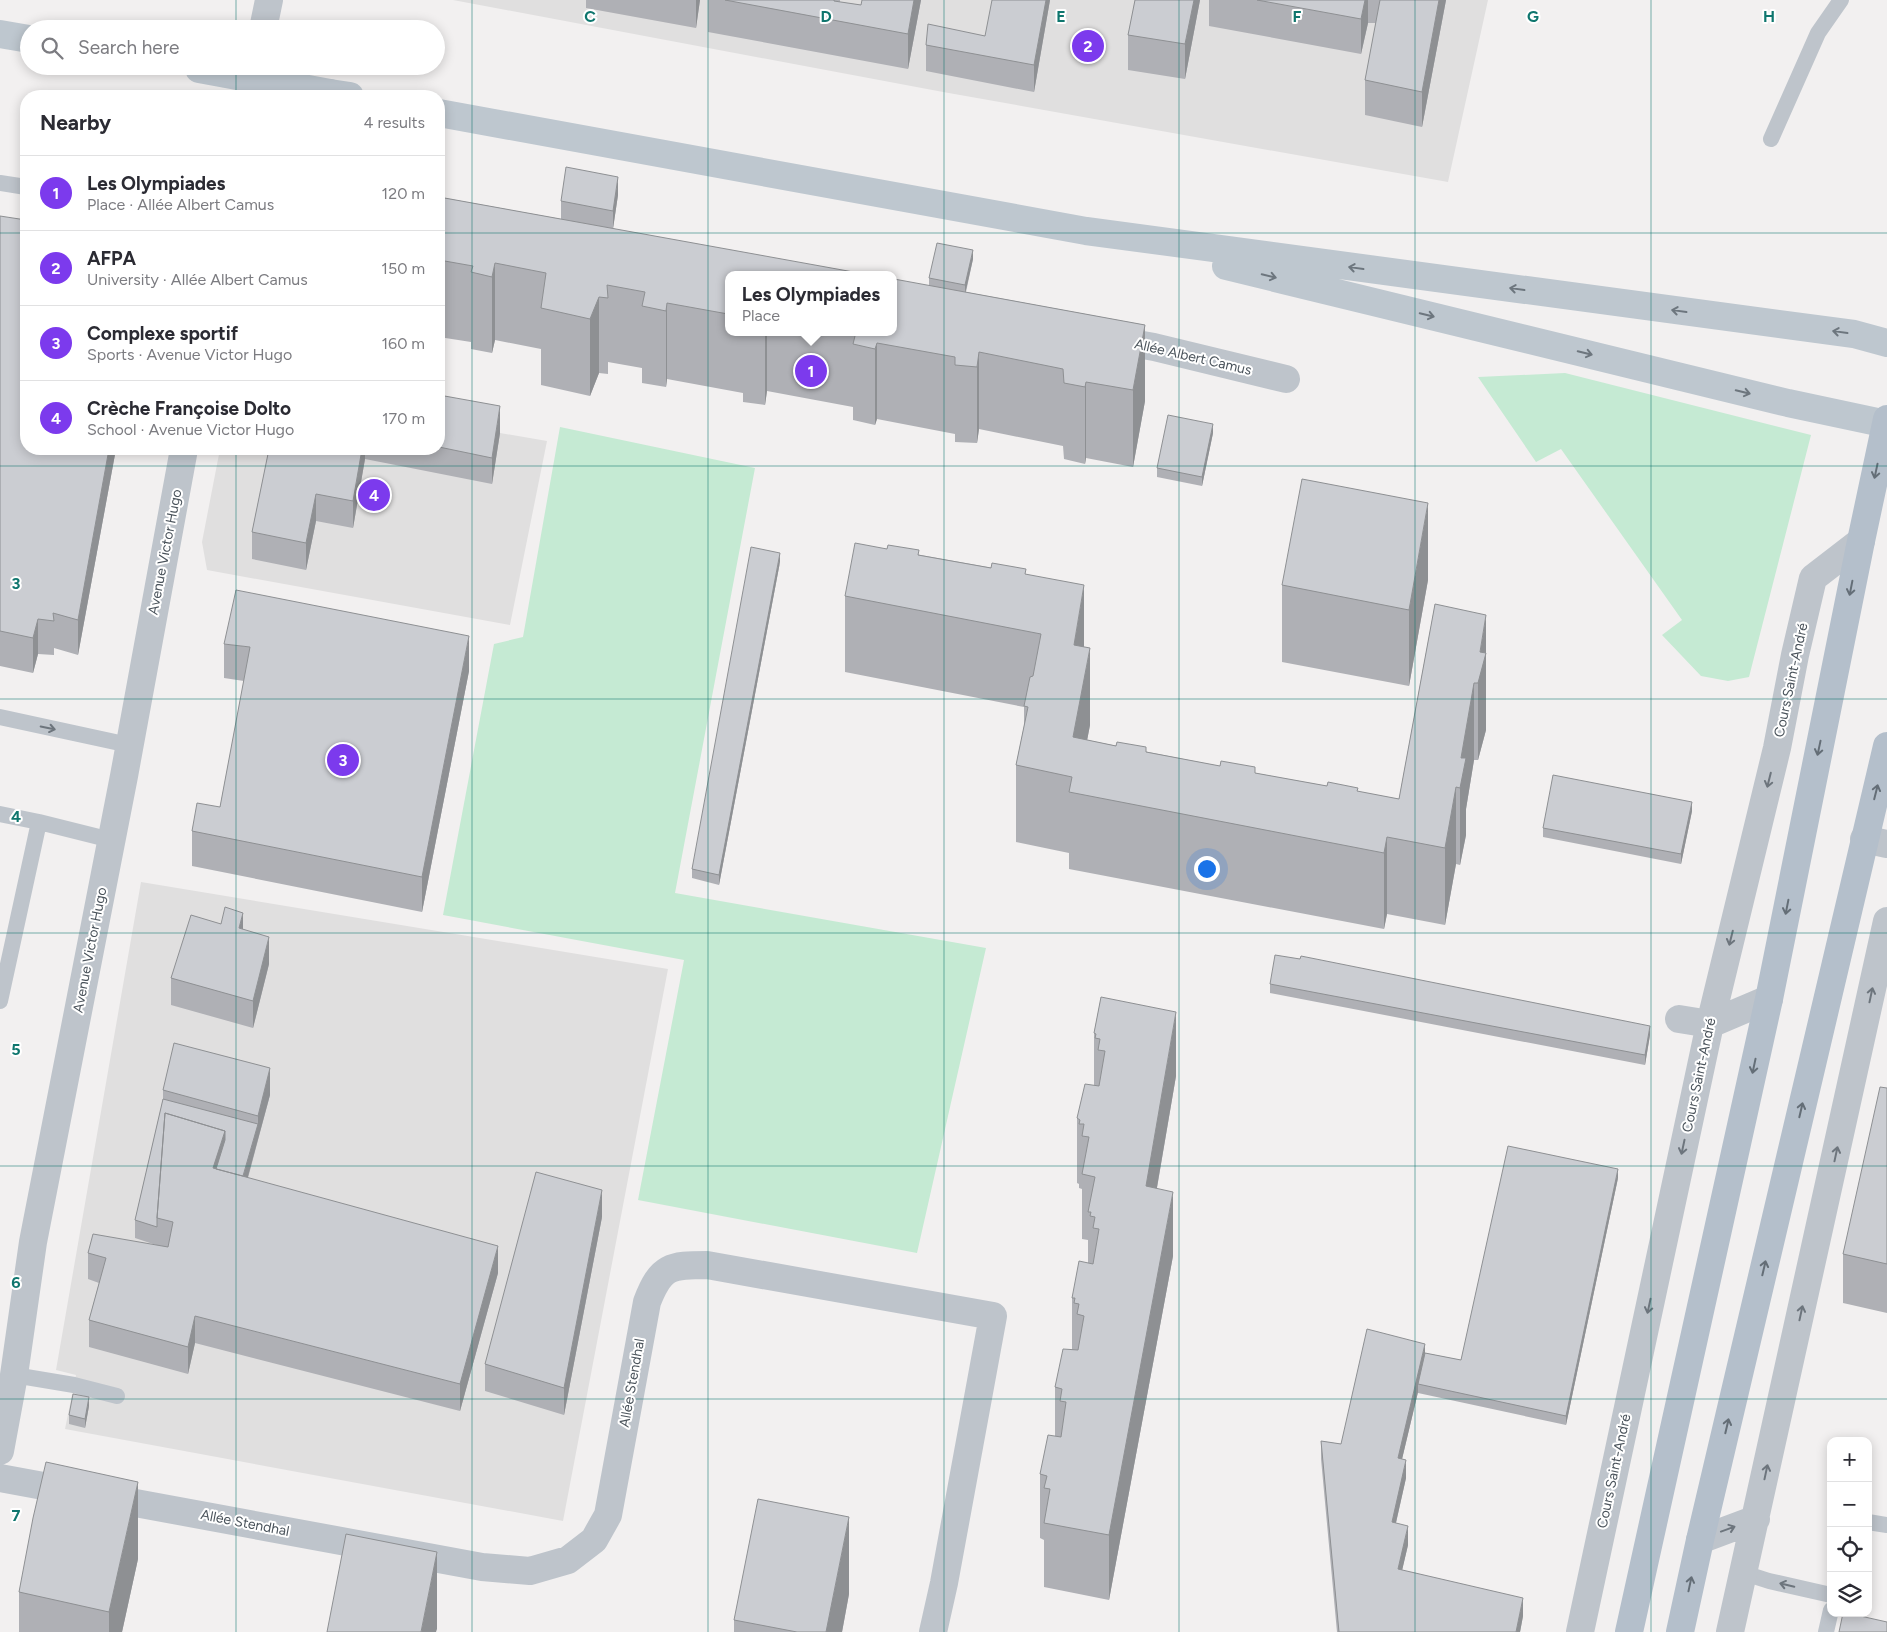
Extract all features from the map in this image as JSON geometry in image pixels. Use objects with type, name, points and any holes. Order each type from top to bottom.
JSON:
[{"type":"main road","points":[[0,34],[20,37]]},
{"type":"main road","points":[[231,75],[317,90]]},
{"type":"main road","points":[[445,113],[1086,232],[1854,334],[1887,343]]},
{"type":"main road","points":[[1086,232],[1788,403],[1887,422],[1860,541],[1769,999],[1629,1632]]},
{"type":"main road","points":[[1680,1632],[1700,1540],[1876,841],[1887,746]]},
{"type":"street","points":[[265,20],[269,0]]},
{"type":"street","points":[[250,90],[253,75]]},
{"type":"street","name":"Allée Albert Camus","points":[[1086,334],[1154,347],[1286,379]]},
{"type":"street","name":"Avenue Victor Hugo","points":[[0,1451],[14,1375],[33,1242],[130,745],[183,455]]},
{"type":"street","name":"Cours Saint-André","points":[[1580,1632],[1710,1024],[1777,748],[1795,655],[1813,578],[1860,541]]},
{"type":"street","points":[[1730,1632],[1887,921]]},
{"type":"street","points":[[1679,1019],[1710,1024],[1769,999]]},
{"type":"street","name":"Allée Stendhal","points":[[0,1478],[482,1567],[530,1572],[568,1560],[594,1540],[608,1515],[647,1302],[654,1283],[667,1270],[680,1265],[707,1265],[993,1316],[944,1583],[933,1632]]},
{"type":"street","points":[[1700,1540],[1756,1519]]},
{"type":"lane","points":[[1771,139],[1818,33],[1841,0]]},
{"type":"lane","points":[[0,183],[20,186]]},
{"type":"lane","points":[[0,717],[130,745]]},
{"type":"lane","points":[[0,814],[111,840]]},
{"type":"lane","points":[[0,1001],[39,822]]},
{"type":"lane","points":[[14,1375],[74,1385],[117,1396]]},
{"type":"lane","points":[[1872,1523],[1887,1525]]},
{"type":"lane","points":[[1744,1573],[1769,1581],[1827,1594]]},
{"type":"lane","points":[[1826,1632],[1829,1617]]},
{"type":"shaded area","points":[[453,0],[1488,0],[1448,182],[943,92]]},
{"type":"shaded area","points":[[500,433],[547,441],[510,625],[207,570],[202,542],[219,455],[445,455],[445,447]]},
{"type":"shaded area","points":[[141,882],[668,969],[563,1521],[65,1429],[76,1375],[56,1370]]},
{"type":"green space","points":[[1565,373],[1811,435],[1749,677],[1728,681],[1701,676],[1662,635],[1682,620],[1561,449],[1536,462],[1478,377]]},
{"type":"green space","points":[[560,427],[755,468],[675,893],[986,948],[917,1253],[638,1200],[684,960],[443,915],[494,644],[523,637]]},
{"type":"building","points":[[725,0],[834,0],[861,5],[862,0],[914,0],[908,34]]},
{"type":"building","points":[[992,0],[1046,0],[1034,65],[926,45],[928,24],[985,36]]},
{"type":"building","points":[[1135,0],[1194,0],[1185,44],[1128,35]]},
{"type":"building","points":[[1257,0],[1365,0],[1361,19]]},
{"type":"building","points":[[1380,0],[1439,0],[1422,92],[1365,80]]},
{"type":"building","points":[[566,167],[618,177],[613,211],[561,201]]},
{"type":"building","points":[[445,198],[848,271],[725,271],[725,313],[667,303],[666,311],[642,306],[645,292],[607,285],[608,298],[599,297],[590,319],[541,308],[546,273],[495,263],[492,277],[471,272],[473,266],[445,261]]},
{"type":"building","points":[[0,216],[20,219],[20,455],[108,455],[78,620],[53,613],[54,621],[38,619],[33,638],[0,631]]},
{"type":"building","points":[[937,243],[973,250],[965,285],[929,278]]},
{"type":"building","points":[[897,280],[1145,325],[1133,390],[1086,382],[1085,387],[1064,383],[1063,369],[979,352],[977,367],[955,365],[955,357],[877,343],[875,349],[853,344],[855,336],[897,336]]},
{"type":"building","points":[[445,396],[500,406],[492,458],[445,448]]},
{"type":"building","points":[[1168,415],[1213,424],[1202,477],[1157,468]]},
{"type":"building","points":[[268,455],[361,455],[353,501],[316,494],[306,543],[252,532]]},
{"type":"building","points":[[1302,479],[1428,503],[1409,610],[1282,585]]},
{"type":"building","points":[[855,543],[887,549],[888,545],[919,550],[918,555],[991,568],[992,563],[1026,569],[1025,574],[1084,585],[1074,645],[1090,648],[1073,737],[1116,746],[1117,742],[1146,747],[1146,752],[1220,766],[1221,761],[1255,767],[1255,773],[1327,786],[1328,782],[1358,788],[1357,791],[1399,799],[1435,604],[1486,615],[1480,652],[1486,653],[1478,683],[1474,683],[1461,758],[1466,758],[1460,788],[1456,787],[1445,848],[1387,837],[1384,853],[1069,792],[1072,777],[1016,765],[1028,707],[1024,706],[1030,677],[1033,676],[1041,634],[845,596]]},
{"type":"building","points":[[751,547],[780,553],[719,875],[692,869]]},
{"type":"building","points":[[236,590],[469,636],[422,877],[192,831],[197,803],[220,807],[250,647],[224,644]]},
{"type":"building","points":[[1553,775],[1692,802],[1681,854],[1543,828]]},
{"type":"building","points":[[225,907],[243,913],[239,928],[269,937],[253,1001],[171,978],[191,915],[221,924]]},
{"type":"building","points":[[1275,955],[1300,959],[1301,956],[1650,1026],[1645,1055],[1270,984]]},
{"type":"building","points":[[1101,997],[1176,1012],[1146,1186],[1173,1192],[1109,1535],[1044,1523],[1050,1489],[1044,1488],[1047,1476],[1040,1474],[1048,1435],[1061,1437],[1066,1402],[1060,1401],[1062,1389],[1055,1387],[1063,1349],[1078,1350],[1084,1316],[1077,1314],[1079,1304],[1074,1303],[1075,1298],[1072,1298],[1079,1261],[1093,1264],[1099,1229],[1093,1228],[1095,1217],[1090,1216],[1091,1212],[1088,1212],[1095,1177],[1082,1174],[1089,1137],[1082,1136],[1084,1124],[1079,1124],[1080,1120],[1077,1118],[1085,1084],[1099,1086],[1105,1051],[1098,1050],[1100,1039],[1095,1038],[1096,1034],[1094,1033]]},
{"type":"building","points":[[174,1043],[270,1068],[258,1116],[163,1090]]},
{"type":"building","points":[[1880,1087],[1887,1088],[1887,1264],[1843,1254]]},
{"type":"building","points":[[163,1099],[258,1124],[243,1176],[216,1169],[225,1140],[225,1131],[165,1113],[157,1227],[135,1220]]},
{"type":"building","points":[[165,1113],[225,1131],[213,1168],[498,1246],[460,1384],[195,1316],[188,1347],[89,1320],[106,1258],[88,1253],[93,1234],[168,1247],[173,1222],[157,1218]]},
{"type":"building","points":[[1508,1146],[1618,1169],[1566,1416],[1418,1384],[1425,1353],[1461,1360]]},
{"type":"building","points":[[536,1172],[602,1190],[564,1388],[485,1364]]},
{"type":"building","points":[[1367,1329],[1425,1344],[1398,1458],[1406,1460],[1392,1522],[1408,1526],[1398,1569],[1523,1598],[1516,1632],[1339,1632],[1321,1441],[1341,1444]]},
{"type":"building","points":[[73,1394],[89,1397],[85,1419],[69,1415]]},
{"type":"building","points":[[46,1462],[138,1482],[109,1612],[19,1592]]},
{"type":"building","points":[[758,1499],[849,1517],[826,1632],[797,1632],[734,1620]]},
{"type":"building","points":[[346,1534],[437,1552],[421,1632],[327,1632]]},
{"type":"building","points":[[1842,1617],[1865,1617],[1887,1622],[1887,1632],[1839,1632]]},
{"type":"place","name":"AFPA","points":[[1088,46]]},
{"type":"place","name":"Les Olympiades","points":[[811,371]]},
{"type":"place","name":"Crèche Françoise Dolto","points":[[374,495]]},
{"type":"place","name":"Complexe sportif","points":[[343,760]]}]
